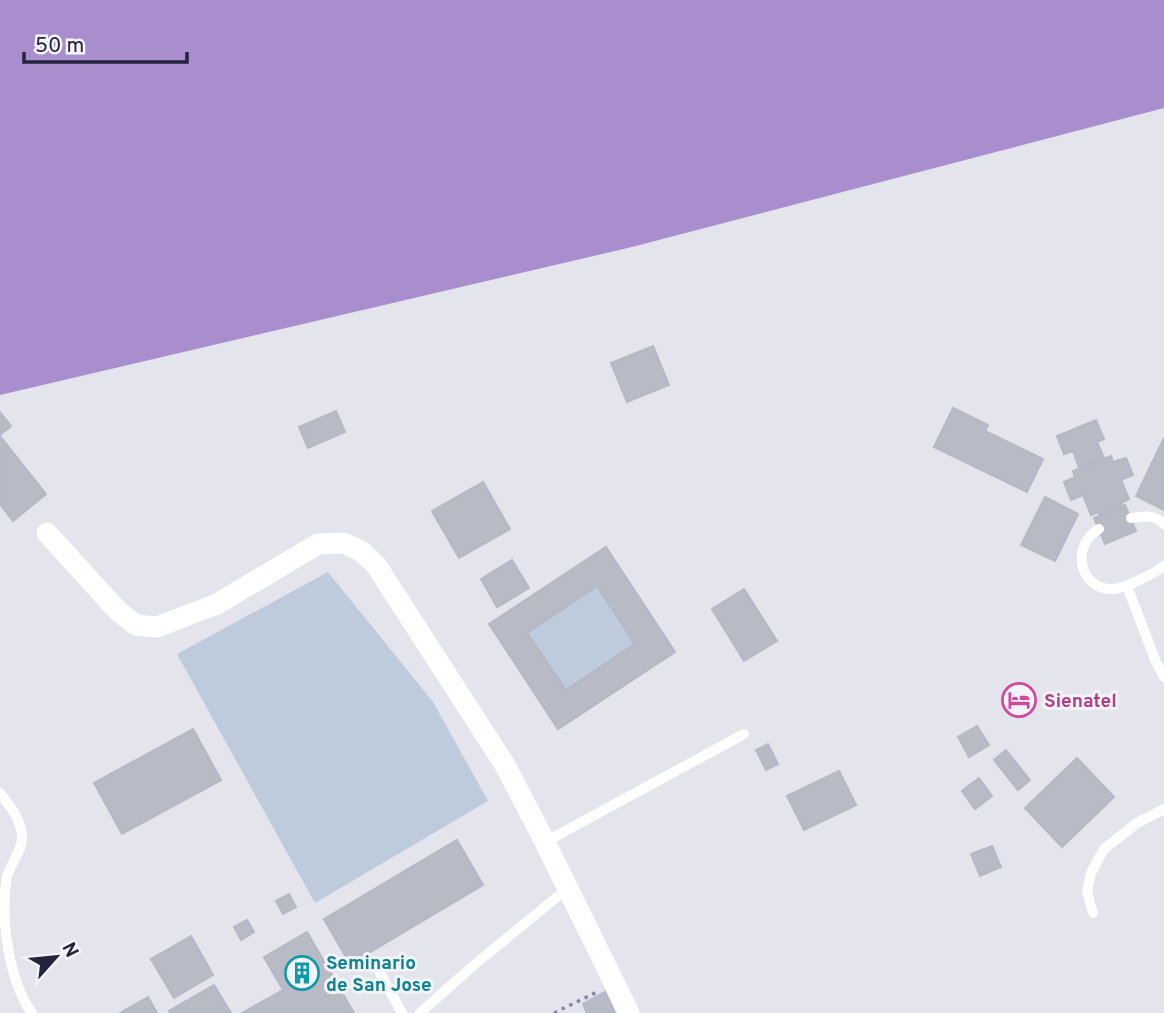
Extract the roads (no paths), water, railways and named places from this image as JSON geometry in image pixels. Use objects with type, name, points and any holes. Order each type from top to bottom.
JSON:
[{"type":"street","points":[[47,533],[118,611],[136,625],[157,627],[217,604],[318,544],[344,543],[361,551],[376,565],[498,754],[545,842],[629,1013]]},
{"type":"lane","points":[[1131,518],[1149,515],[1164,524]]},
{"type":"lane","points":[[1099,529],[1091,533],[1085,541],[1081,560],[1088,578],[1096,584],[1114,589],[1163,568]]},
{"type":"lane","points":[[1126,586],[1164,677]]},
{"type":"lane","points":[[545,842],[744,734]]},
{"type":"lane","points":[[0,793],[18,817],[23,839],[7,876],[2,906],[7,949],[15,979],[25,1004],[32,1013]]},
{"type":"lane","points":[[1093,913],[1087,891],[1091,873],[1104,849],[1137,823],[1164,809]]},
{"type":"lane","points":[[420,1013],[568,888]]},
{"type":"lane","points":[[379,971],[402,1013]]},
{"type":"place","name":"Sienatel","points":[[1019,700]]},
{"type":"place","name":"Seminario de San Jose","points":[[302,973]]}]
